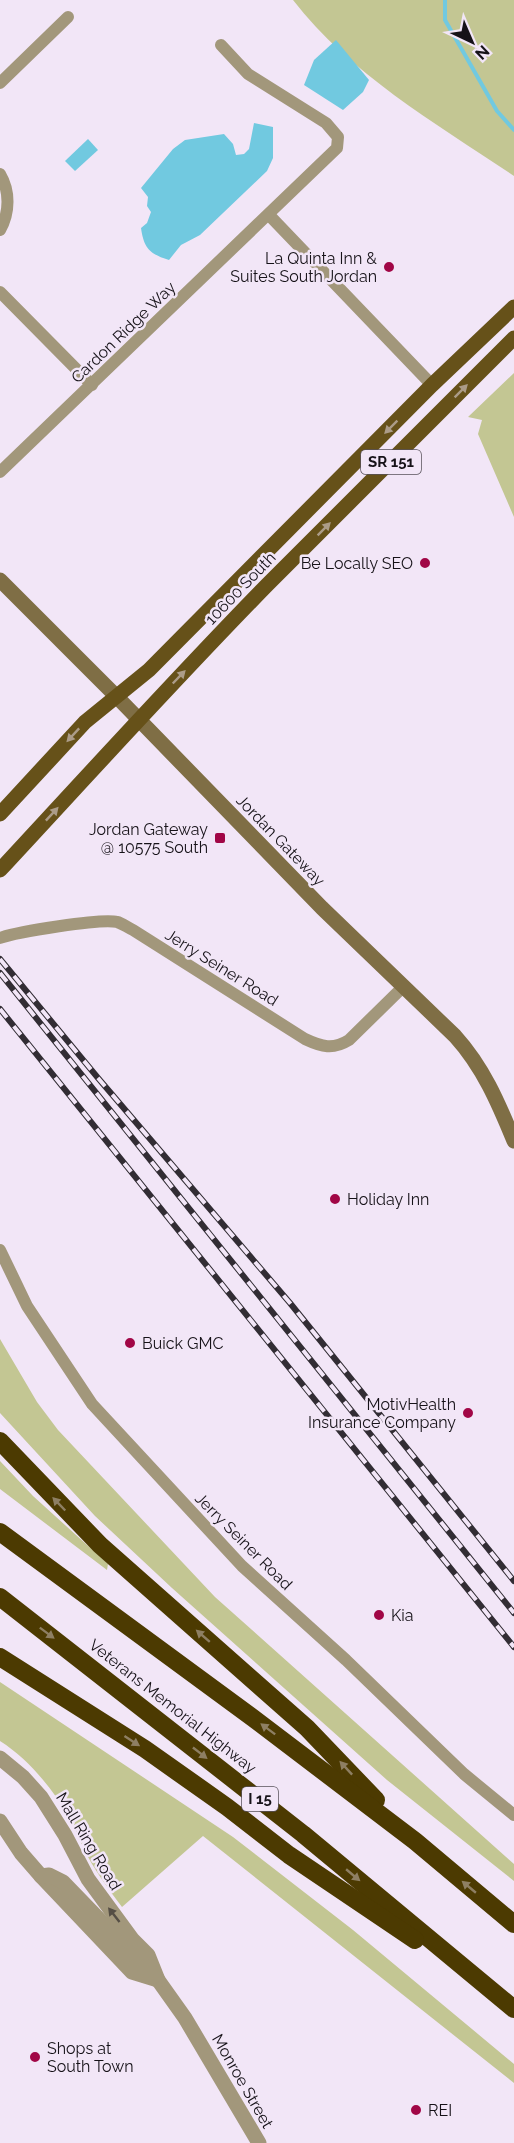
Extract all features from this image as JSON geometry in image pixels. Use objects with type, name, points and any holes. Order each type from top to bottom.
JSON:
[{"type":"highway","points":[[0,1441],[99,1545],[307,1728],[415,1841]]},
{"type":"highway","points":[[0,1532],[253,1718],[415,1841],[514,1924]]},
{"type":"highway","name":"Veterans Memorial Highway","points":[[0,1598],[303,1834],[514,2008]]},
{"type":"highway","points":[[0,1657],[145,1749],[227,1806],[289,1855],[497,1994]]},
{"type":"main road","name":"10600 South","points":[[0,814],[85,722],[149,670],[432,385],[514,307]]},
{"type":"main road","name":"10600 South","points":[[0,870],[267,585],[514,338]]},
{"type":"main road","name":"Jordan Gateway","points":[[0,580],[139,719],[322,908],[470,1054],[494,1093],[514,1141]]},
{"type":"street","points":[[0,82],[68,17]]},
{"type":"street","name":"Cardon Ridge Way","points":[[0,472],[337,148],[338,137],[326,123],[248,74],[221,45]]},
{"type":"street","points":[[0,174],[5,182],[9,203],[0,230]]},
{"type":"street","points":[[269,215],[432,385]]},
{"type":"street","points":[[0,292],[92,385]]},
{"type":"street","name":"Jerry Seiner Road","points":[[0,938],[52,928],[116,922],[150,940],[305,1039],[329,1047],[340,1046],[349,1040],[404,987]]},
{"type":"street","name":"Jerry Seiner Road","points":[[0,1250],[27,1306],[92,1404],[242,1566],[346,1660],[465,1774],[514,1815]]},
{"type":"street","name":"Mall Ring Road","points":[[0,1758],[23,1777],[41,1797],[65,1835],[88,1880],[132,1939],[148,1955],[158,1980],[197,2037]]},
{"type":"street","points":[[0,1821],[41,1876],[132,1972],[158,1980]]},
{"type":"street","name":"Monroe Street","points":[[197,2037],[259,2143]]},
{"type":"green space","points":[[293,0],[514,0],[514,176],[396,97],[368,75],[316,27]]},
{"type":"green space","points":[[514,373],[514,517],[478,434],[482,420],[468,417]]},
{"type":"green space","points":[[0,1339],[37,1402],[58,1430],[215,1597],[514,1864],[514,1881],[387,1780],[95,1516],[0,1413]]},
{"type":"green space","points":[[0,1461],[33,1496],[108,1564],[107,1570],[0,1489]]},
{"type":"green space","points":[[0,1682],[233,1837],[353,1930],[514,2064],[514,2083],[203,1836],[122,1907],[92,1864],[71,1819],[56,1797],[31,1766],[0,1741]]},
{"type":"water","points":[[336,40],[369,80],[363,92],[343,110],[304,85],[314,60]]},
{"type":"water","points":[[254,123],[273,127],[273,158],[267,171],[200,235],[181,245],[169,260],[149,250],[141,228],[147,223],[151,212],[147,206],[148,197],[141,188],[173,149],[185,140],[224,134],[233,144],[236,155],[244,154],[249,149]]},
{"type":"water","points":[[88,139],[98,150],[75,171],[65,161]]},
{"type":"waterway","points":[[445,0],[445,20],[497,111],[514,130]]},
{"type":"railway","points":[[0,959],[290,1303],[514,1581]]},
{"type":"railway","points":[[0,973],[514,1613]]},
{"type":"railway","points":[[0,1009],[514,1647]]},
{"type":"place","name":"La Quinta Inn & Suites South Jordan","points":[[389,267]]},
{"type":"place","name":"Be Locally SEO","points":[[425,563]]},
{"type":"place","name":"Jordan Gateway @ 10575 South","points":[[220,838]]},
{"type":"place","name":"Holiday Inn","points":[[335,1199]]},
{"type":"place","name":"Buick GMC","points":[[130,1343]]},
{"type":"place","name":"MotivHealth Insurance Company","points":[[468,1413]]},
{"type":"place","name":"Kia","points":[[379,1615]]},
{"type":"place","name":"Shops at South Town","points":[[35,2057]]},
{"type":"place","name":"REI","points":[[416,2110]]}]
